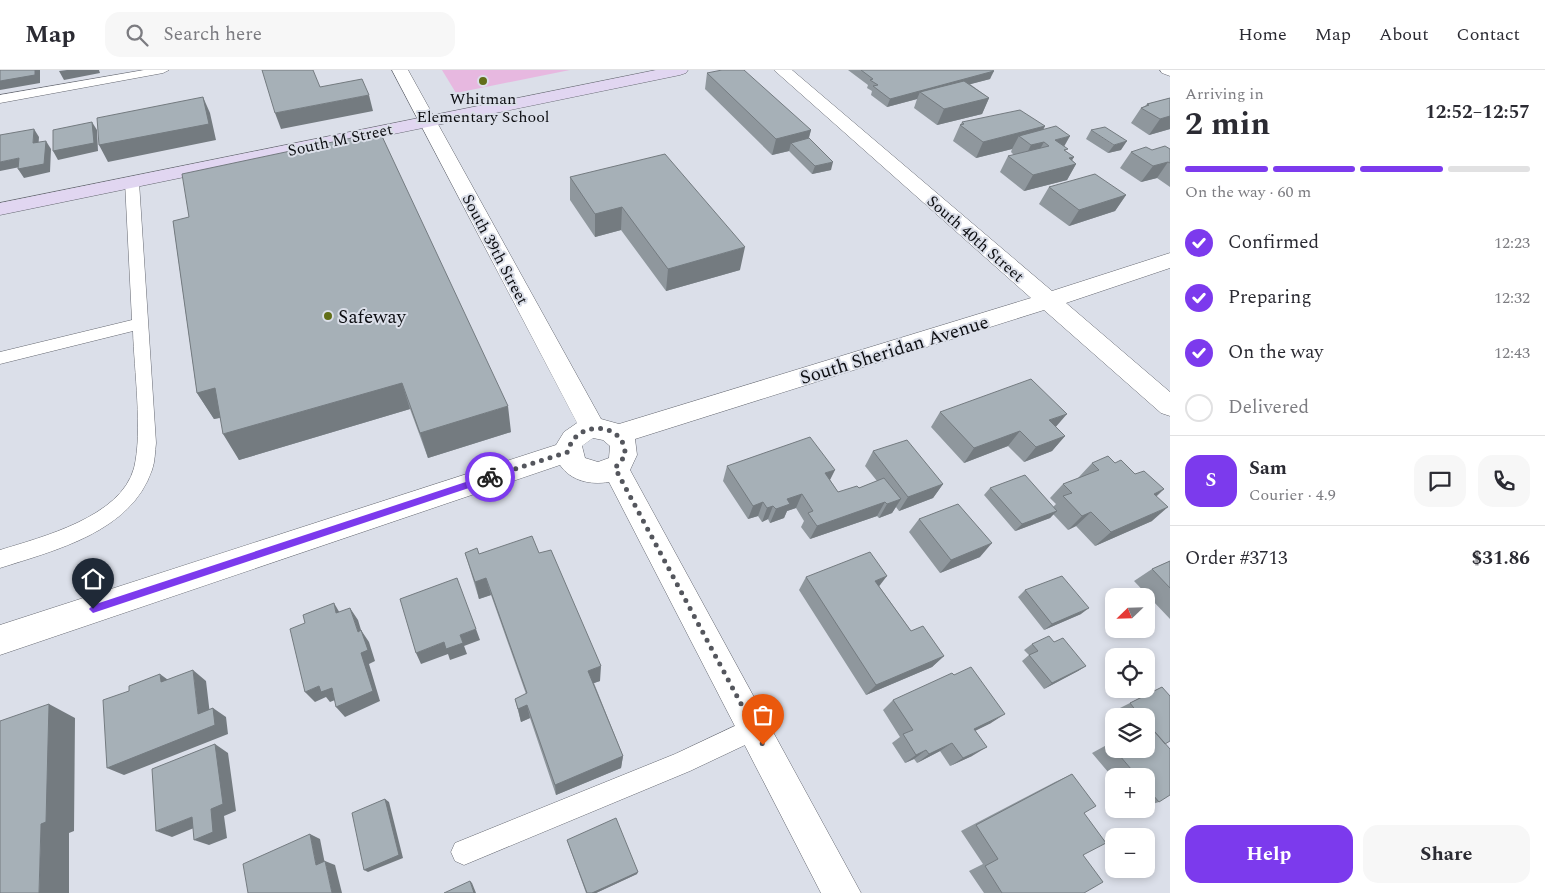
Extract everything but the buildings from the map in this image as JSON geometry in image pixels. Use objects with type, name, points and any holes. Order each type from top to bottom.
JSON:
[{"type":"street","name":"South 39th Street","points":[[400,70],[605,432]]},
{"type":"street","name":"South M Street","points":[[0,209],[427,120],[680,70]]},
{"type":"street","name":"South 40th Street","points":[[782,70],[1170,406]]},
{"type":"street","name":"South Sheridan Avenue","points":[[605,432],[1048,301],[1170,260]]},
{"type":"street","points":[[605,432],[623,441],[625,456],[615,468],[607,472],[590,472],[575,464],[568,452],[572,439],[578,433],[605,432]]},
{"type":"street","points":[[0,640],[568,452]]},
{"type":"street","points":[[615,468],[842,893]]},
{"type":"lane","points":[[0,99],[163,70]]},
{"type":"lane","points":[[0,559],[50,544],[99,521],[122,503],[140,477],[146,464],[147,450],[132,182]]},
{"type":"lane","points":[[0,358],[140,324]]},
{"type":"lane","points":[[464,852],[682,763],[754,729]]},
{"type":"shaded area","name":"Whitman Elementary School","points":[[442,70],[570,70],[456,93]]},
{"type":"way so far","points":[[490,477],[568,452],[572,439],[578,433],[585,430],[602,428],[618,435],[623,441],[625,456],[615,468],[763,745]]},
{"type":"place","name":"Whitman Elementary School","points":[[483,81]]},
{"type":"place","name":"Safeway","points":[[328,316]]},
{"type":"route","points":[[93,609],[490,477]]}]
